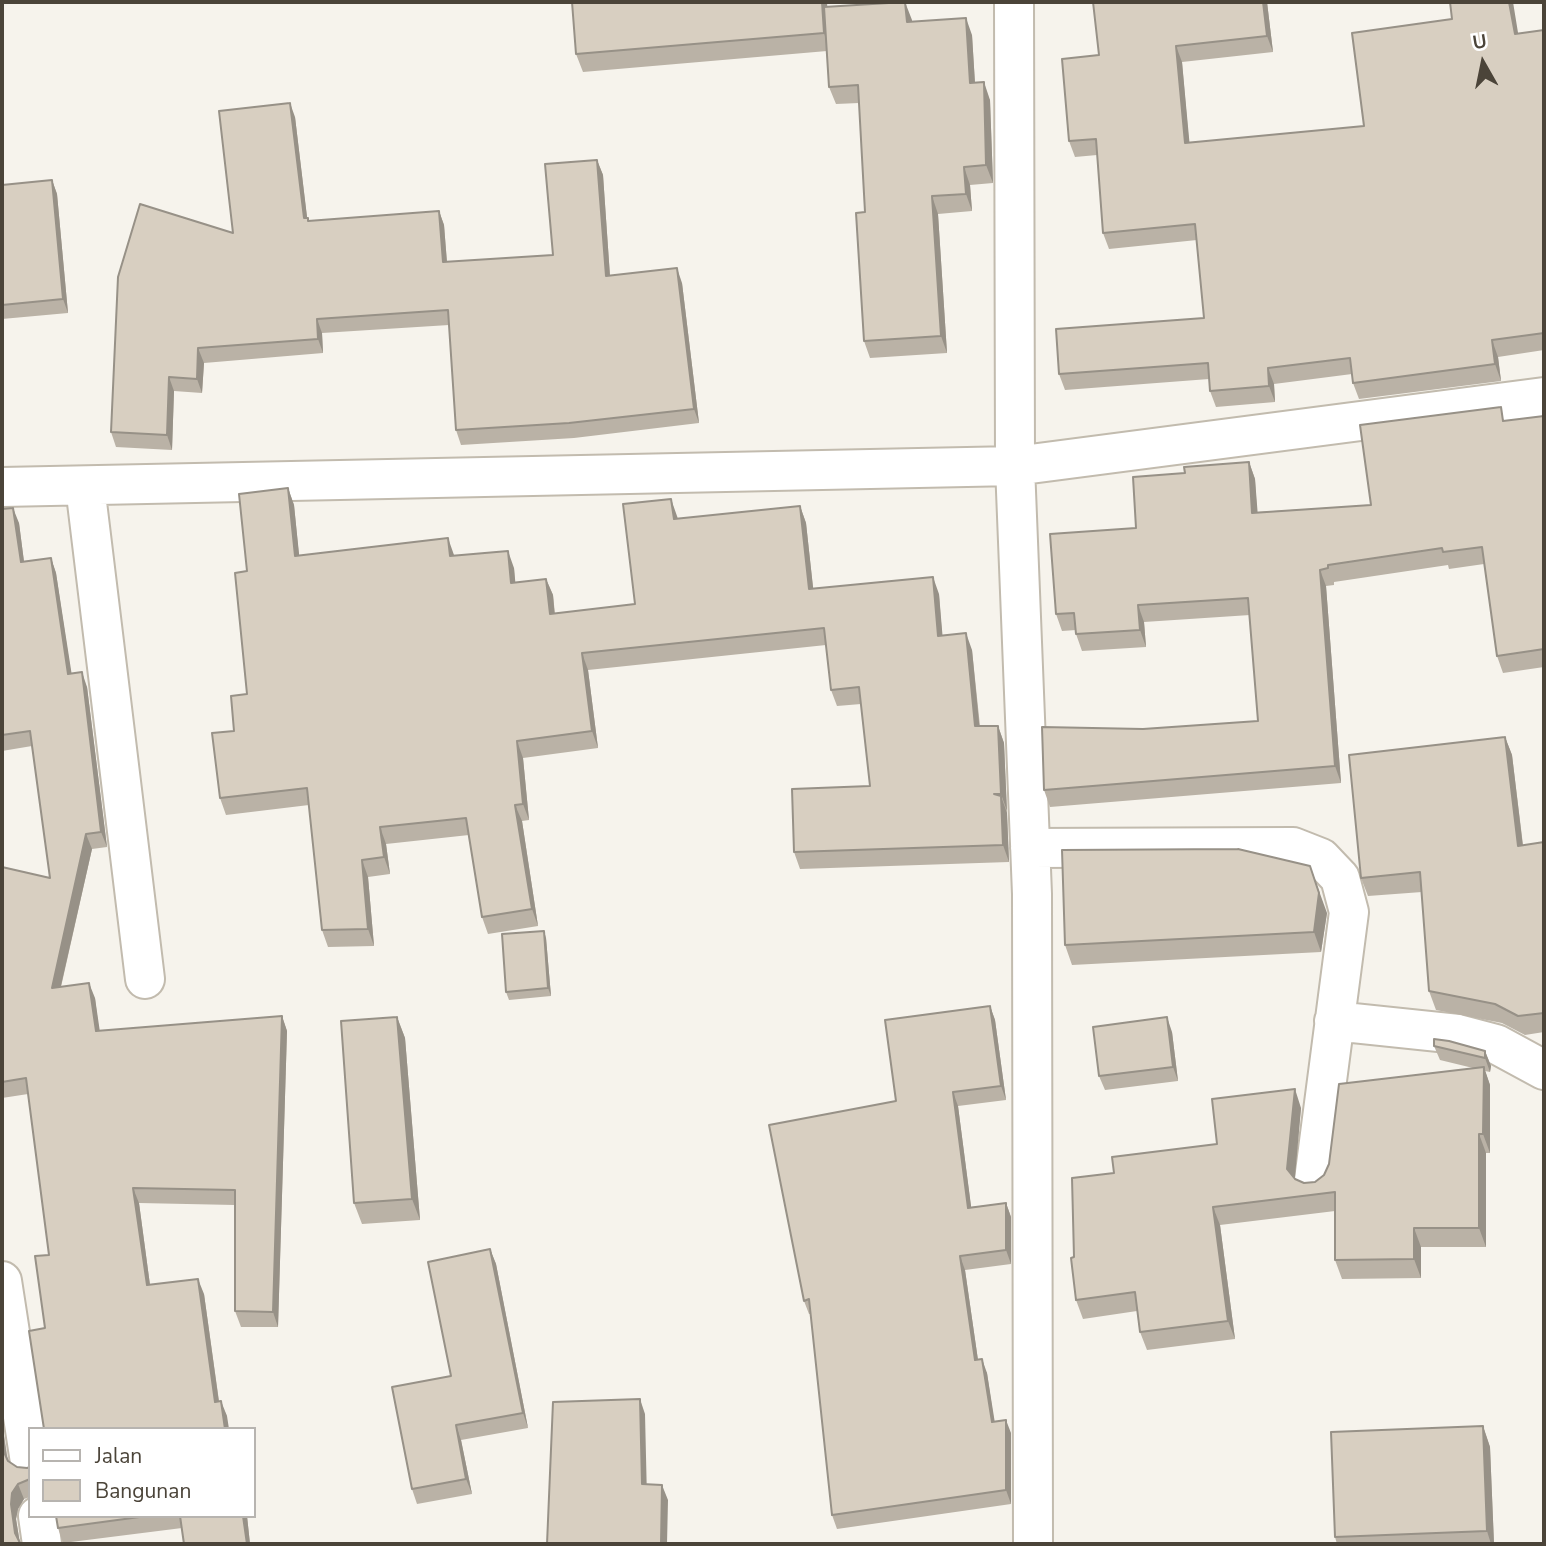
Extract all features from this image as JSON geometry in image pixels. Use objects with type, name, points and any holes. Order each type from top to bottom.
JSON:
[{"type":"street","points":[[1014,2],[1015,466],[1030,848],[1033,1544]]},
{"type":"street","points":[[2,487],[550,473],[1015,466],[1544,397]]},
{"type":"street","points":[[85,486],[145,979]]},
{"type":"street","points":[[1030,848],[1293,847],[1321,858],[1340,878],[1349,912],[1314,1180]]},
{"type":"street","points":[[1334,1021],[1458,1034],[1496,1044],[1544,1070]]},
{"type":"street","points":[[2,1281],[28,1449]]},
{"type":"street","points":[[38,1518],[43,1544]]},
{"type":"building","points":[[572,2],[822,2],[824,33],[576,54]]},
{"type":"building","points":[[905,2],[907,22],[966,18],[970,83],[984,82],[986,165],[964,167],[966,194],[932,196],[941,336],[864,341],[856,213],[865,212],[858,85],[829,87],[824,7]]},
{"type":"building","points":[[1093,2],[1263,2],[1267,36],[1176,46],[1185,143],[1364,126],[1352,33],[1452,19],[1450,2],[1509,2],[1515,34],[1544,30],[1544,333],[1492,340],[1495,364],[1353,383],[1350,358],[1268,368],[1269,386],[1210,391],[1208,363],[1059,374],[1056,329],[1204,318],[1195,224],[1103,233],[1096,139],[1069,141],[1062,59],[1099,55]]},
{"type":"building","points":[[290,103],[304,218],[308,218],[308,221],[439,211],[443,262],[553,255],[545,164],[597,160],[606,276],[677,268],[694,409],[569,423],[456,430],[448,310],[317,319],[318,339],[198,348],[197,379],[169,377],[167,435],[111,432],[118,277],[140,204],[233,233],[219,111]]},
{"type":"building","points":[[52,180],[63,299],[2,305],[2,185]]},
{"type":"building","points":[[1501,407],[1503,421],[1544,416],[1544,649],[1497,656],[1482,547],[1443,552],[1442,548],[1328,565],[1328,568],[1320,570],[1335,766],[1044,790],[1042,727],[1143,729],[1258,721],[1248,598],[1138,605],[1140,630],[1076,634],[1074,613],[1056,614],[1050,534],[1136,528],[1133,477],[1185,473],[1184,467],[1249,462],[1252,513],[1371,505],[1360,425]]},
{"type":"building","points":[[288,488],[295,556],[448,538],[450,556],[508,551],[511,583],[546,579],[550,614],[635,604],[623,504],[671,499],[674,519],[800,506],[809,589],[933,577],[938,636],[966,633],[975,726],[998,726],[1001,794],[994,794],[1001,796],[1003,845],[794,852],[792,789],[870,786],[859,687],[831,690],[824,628],[582,653],[592,731],[517,741],[523,804],[515,805],[532,909],[482,917],[466,818],[380,827],[384,857],[362,860],[368,929],[322,930],[307,788],[220,798],[212,733],[234,731],[231,696],[247,694],[235,573],[247,571],[239,494]]},
{"type":"building","points":[[13,508],[21,562],[51,558],[68,674],[82,672],[101,832],[86,834],[52,988],[89,983],[96,1031],[282,1016],[273,1312],[235,1311],[235,1190],[133,1188],[147,1285],[198,1279],[215,1402],[221,1401],[225,1427],[44,1427],[29,1331],[45,1328],[35,1256],[49,1255],[26,1078],[2,1082],[2,867],[50,878],[30,731],[2,735],[2,509]]},
{"type":"building","points":[[1505,737],[1518,846],[1544,842],[1544,1013],[1518,1016],[1495,1004],[1429,991],[1420,872],[1361,878],[1349,755]]},
{"type":"building","points":[[1238,849],[1310,866],[1319,893],[1314,932],[1065,945],[1062,850]]},
{"type":"building","points":[[544,931],[548,988],[506,992],[502,934]]},
{"type":"building","points":[[990,1006],[1001,1086],[953,1092],[968,1208],[1006,1203],[1006,1250],[960,1256],[975,1360],[982,1359],[992,1422],[1006,1420],[1006,1490],[832,1515],[809,1299],[804,1301],[769,1125],[896,1101],[885,1020]]},
{"type":"building","points":[[397,1017],[412,1199],[354,1203],[341,1021]]},
{"type":"building","points":[[1167,1017],[1173,1067],[1099,1076],[1093,1027]]},
{"type":"building","points":[[1434,1039],[1485,1051],[1485,1058],[1434,1046]]},
{"type":"building","points":[[1484,1067],[1483,1134],[1479,1134],[1479,1228],[1414,1228],[1414,1259],[1335,1260],[1335,1192],[1213,1207],[1228,1321],[1140,1332],[1135,1292],[1076,1300],[1071,1258],[1074,1257],[1072,1178],[1114,1173],[1112,1157],[1217,1144],[1212,1099],[1295,1089],[1287,1169],[1295,1179],[1304,1183],[1315,1182],[1324,1175],[1329,1164],[1339,1084]]},
{"type":"building","points":[[490,1249],[523,1413],[456,1425],[466,1479],[412,1489],[392,1387],[451,1376],[428,1262]]},
{"type":"building","points":[[640,1399],[642,1484],[662,1485],[661,1544],[547,1544],[553,1402]]},
{"type":"building","points":[[1483,1426],[1487,1531],[1335,1537],[1331,1432]]},
{"type":"building","points":[[2,1443],[8,1461],[17,1467],[28,1468],[28,1480],[18,1484],[12,1493],[15,1533],[22,1544],[2,1544]]},
{"type":"building","points":[[56,1518],[132,1518],[58,1528]]},
{"type":"building","points":[[180,1518],[243,1518],[247,1544],[184,1544]]}]
